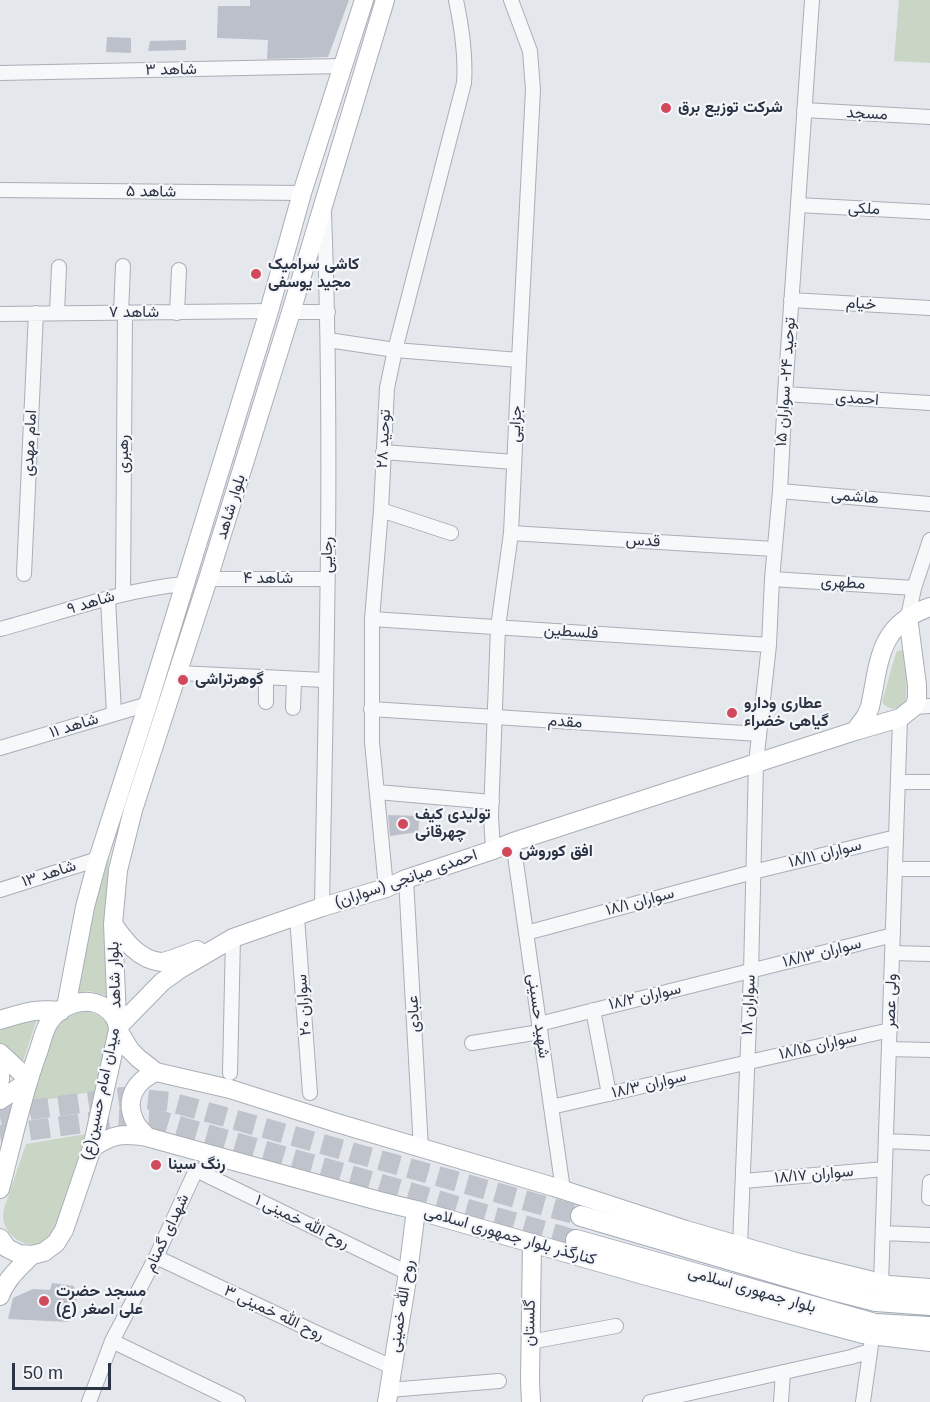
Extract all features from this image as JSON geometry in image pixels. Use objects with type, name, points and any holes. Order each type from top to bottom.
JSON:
[{"type":"main road","name":"بلوار شاهد","points":[[63,1009],[98,859],[269,311],[302,193],[364,0]]},
{"type":"main road","name":"بلوار شاهد","points":[[118,1025],[113,924],[118,870],[131,820],[208,579],[386,0]]},
{"type":"main road","points":[[855,731],[870,707],[885,642],[894,629],[908,617],[930,607]]},
{"type":"main road","points":[[908,617],[917,685],[915,711]]},
{"type":"main road","name":"احمدی میانجی (سواران)","points":[[118,1025],[162,982],[233,938],[322,907],[386,888],[513,842],[915,711]]},
{"type":"main road","points":[[113,924],[132,949],[148,958],[162,962],[233,938]]},
{"type":"main road","name":"میدان امام حسین(ع)","points":[[0,1020],[26,1012],[63,1009],[80,1002],[95,1003],[107,1009],[118,1025],[92,1148],[64,1230],[56,1243],[44,1252],[32,1255],[10,1277],[0,1296]]},
{"type":"main road","points":[[0,1189],[28,1081],[48,1024],[63,1009]]},
{"type":"main road","points":[[118,1025],[130,1050],[156,1072],[230,1089],[337,1124],[814,1267],[889,1285],[930,1288]]},
{"type":"main road","points":[[0,1053],[28,1081]]},
{"type":"main road","points":[[0,1063],[0,1080]]},
{"type":"main road","points":[[147,1137],[136,1124],[132,1114],[132,1098],[136,1086],[146,1076],[156,1072]]},
{"type":"main road","points":[[0,1100],[28,1081]]},
{"type":"main road","name":"کنارگذر بلوار جمهوری اسلامی","points":[[92,1148],[121,1134],[147,1137],[532,1243],[871,1343],[930,1342]]},
{"type":"main road","name":"روح الله خمینی","points":[[388,1396],[416,1210]]},
{"type":"main road","name":"بلوار جمهوری اسلامی","points":[[581,1216],[848,1294],[876,1301],[930,1305]]},
{"type":"main road","points":[[0,1238],[7,1248],[19,1254],[32,1255]]},
{"type":"main road","name":"بلوار جمهوری اسلامی","points":[[576,1240],[875,1324],[930,1327]]},
{"type":"main road","name":"گلستان","points":[[531,1402],[532,1243]]},
{"type":"street","name":"توحید ۲۸","points":[[386,888],[371,709],[372,619],[381,510],[387,388],[464,83],[465,63],[456,0]]},
{"type":"street","name":"جزایی","points":[[493,850],[491,816],[498,627],[511,533],[534,90],[530,51],[512,0]]},
{"type":"street","name":"توحید ۲۴- سواران ۱۵","points":[[756,763],[769,645],[812,0]]},
{"type":"street","name":"شاهد ۳","points":[[0,73],[342,66]]},
{"type":"street","name":"مسجد","points":[[804,110],[930,117]]},
{"type":"street","name":"شاهد ۵","points":[[0,190],[302,193]]},
{"type":"street","name":"رجایی","points":[[322,907],[328,579],[328,312],[324,203]]},
{"type":"street","name":"ملکی","points":[[798,205],[930,212]]},
{"type":"street","name":"رهبری","points":[[123,266],[123,594]]},
{"type":"street","points":[[57,313],[58,267]]},
{"type":"street","points":[[177,313],[179,270]]},
{"type":"street","name":"خیام","points":[[791,300],[930,308]]},
{"type":"street","name":"شاهد ۷","points":[[0,314],[269,311]]},
{"type":"street","points":[[291,312],[328,312]]},
{"type":"street","name":"امام مهدی","points":[[24,574],[36,313]]},
{"type":"street","points":[[328,340],[395,350],[519,360]]},
{"type":"street","name":"احمدی","points":[[785,394],[930,403]]},
{"type":"street","points":[[383,452],[514,462]]},
{"type":"street","name":"هاشمی","points":[[780,491],[930,504]]},
{"type":"street","points":[[381,510],[451,533]]},
{"type":"street","name":"قدس","points":[[511,533],[774,549]]},
{"type":"street","points":[[908,617],[914,588],[930,540]]},
{"type":"street","name":"شاهد ۴","points":[[208,579],[328,579]]},
{"type":"street","name":"مطهری","points":[[772,579],[914,588]]},
{"type":"street","name":"شاهد ۹","points":[[0,629],[123,594],[184,584]]},
{"type":"street","points":[[108,599],[114,714]]},
{"type":"street","name":"فلسطین","points":[[372,619],[769,645]]},
{"type":"street","points":[[178,672],[326,680]]},
{"type":"street","points":[[266,678],[266,702]]},
{"type":"street","points":[[293,708],[294,680]]},
{"type":"street","name":"شاهد ۱۱","points":[[0,748],[148,704]]},
{"type":"street","name":"مقدم","points":[[371,709],[759,734]]},
{"type":"street","name":"ولی عصر","points":[[881,1283],[898,782],[915,711]]},
{"type":"street","name":"سواران ۱۸","points":[[740,1246],[751,972],[756,763]]},
{"type":"street","points":[[898,782],[930,782]]},
{"type":"street","points":[[377,792],[492,802]]},
{"type":"street","name":"سواران ۱۸/۱۱","points":[[753,872],[896,837]]},
{"type":"street","name":"شهید حسینی","points":[[513,842],[563,1190]]},
{"type":"street","name":"شاهد ۱۳","points":[[0,890],[98,859]]},
{"type":"street","points":[[895,869],[930,868]]},
{"type":"street","name":"سواران ۱۸/۱","points":[[526,933],[753,872]]},
{"type":"street","name":"عبادی","points":[[406,879],[421,1149]]},
{"type":"street","name":"سواران ۲۰","points":[[297,917],[310,1093]]},
{"type":"street","name":"سواران ۱۸/۱۳","points":[[751,972],[893,935]]},
{"type":"street","points":[[230,1073],[233,938]]},
{"type":"street","points":[[892,953],[930,954]]},
{"type":"street","name":"سواران ۱۸/۲","points":[[472,1043],[540,1028],[592,1010],[751,972]]},
{"type":"street","points":[[592,1010],[609,1094]]},
{"type":"street","name":"سواران ۱۸/۱۵","points":[[746,1062],[890,1030]]},
{"type":"street","points":[[889,1049],[930,1050]]},
{"type":"street","name":"سواران ۱۸/۳","points":[[551,1107],[746,1062]]},
{"type":"street","points":[[886,1141],[930,1143]]},
{"type":"street","name":"سواران ۱۸/۱۷","points":[[743,1181],[885,1169]]},
{"type":"street","name":"شهدای گمنام","points":[[90,1398],[112,1341],[156,1257],[196,1170]]},
{"type":"street","name":"روح الله خمینی ۱","points":[[196,1170],[408,1273]]},
{"type":"street","points":[[929,1198],[930,1182]]},
{"type":"street","points":[[883,1233],[930,1236]]},
{"type":"street","name":"روح الله خمینی ۳","points":[[156,1257],[392,1367]]},
{"type":"street","points":[[530,1342],[616,1326]]},
{"type":"street","points":[[112,1341],[238,1402]]},
{"type":"street","points":[[650,1402],[851,1357],[871,1343]]},
{"type":"street","points":[[863,1402],[871,1343]]},
{"type":"street","points":[[781,1402],[783,1372]]},
{"type":"street","points":[[388,1396],[499,1382]]},
{"type":"green space","points":[[899,0],[930,0],[930,63],[894,61]]},
{"type":"green space","points":[[902,650],[907,667],[906,703],[897,708],[890,708],[882,702],[895,656],[897,651]]},
{"type":"green space","points":[[109,849],[107,922],[113,998],[90,991],[72,993]]},
{"type":"green space","points":[[85,1011],[102,1018],[112,1033],[97,1091],[32,1102],[45,1057],[59,1025],[69,1015]]},
{"type":"green space","points":[[39,1013],[22,1064],[0,1046],[0,1024]]},
{"type":"green space","points":[[86,1134],[53,1232],[40,1243],[19,1241],[4,1224],[3,1213],[26,1144]]},
{"type":"building","points":[[250,0],[349,0],[328,57],[267,59],[268,40],[217,38],[218,6],[250,6]]},
{"type":"building","points":[[107,37],[131,38],[131,53],[106,52]]},
{"type":"building","points":[[186,40],[186,50],[148,51],[150,41]]},
{"type":"building","name":"تولیدی کیف چهرقانی","points":[[388,815],[420,816],[418,832],[390,836]]},
{"type":"building","name":"مسجد حضرت علی اصغر (ع)","points":[[52,1283],[74,1286],[77,1305],[68,1322],[8,1319],[13,1298],[33,1289],[50,1290]]},
{"type":"tunnel","points":[[0,1118],[30,1110],[123,1097],[171,1102],[581,1216]]},
{"type":"tunnel","points":[[0,1135],[118,1118],[158,1120],[576,1240]]},
{"type":"place","name":"شرکت توزیع برق","points":[[666,108]]},
{"type":"place","name":"کاشی سرامیک مجید یوسفی","points":[[256,274]]},
{"type":"place","name":"گوهرتراشی","points":[[183,680]]},
{"type":"place","name":"عطاری ودارو گیاهی خضراء","points":[[732,713]]},
{"type":"place","name":"تولیدی کیف چهرقانی","points":[[403,824]]},
{"type":"place","name":"افق کوروش","points":[[507,852]]},
{"type":"place","name":"رنگ سینا","points":[[156,1165]]},
{"type":"place","name":"مسجد حضرت علی اصغر (ع)","points":[[44,1301]]}]
